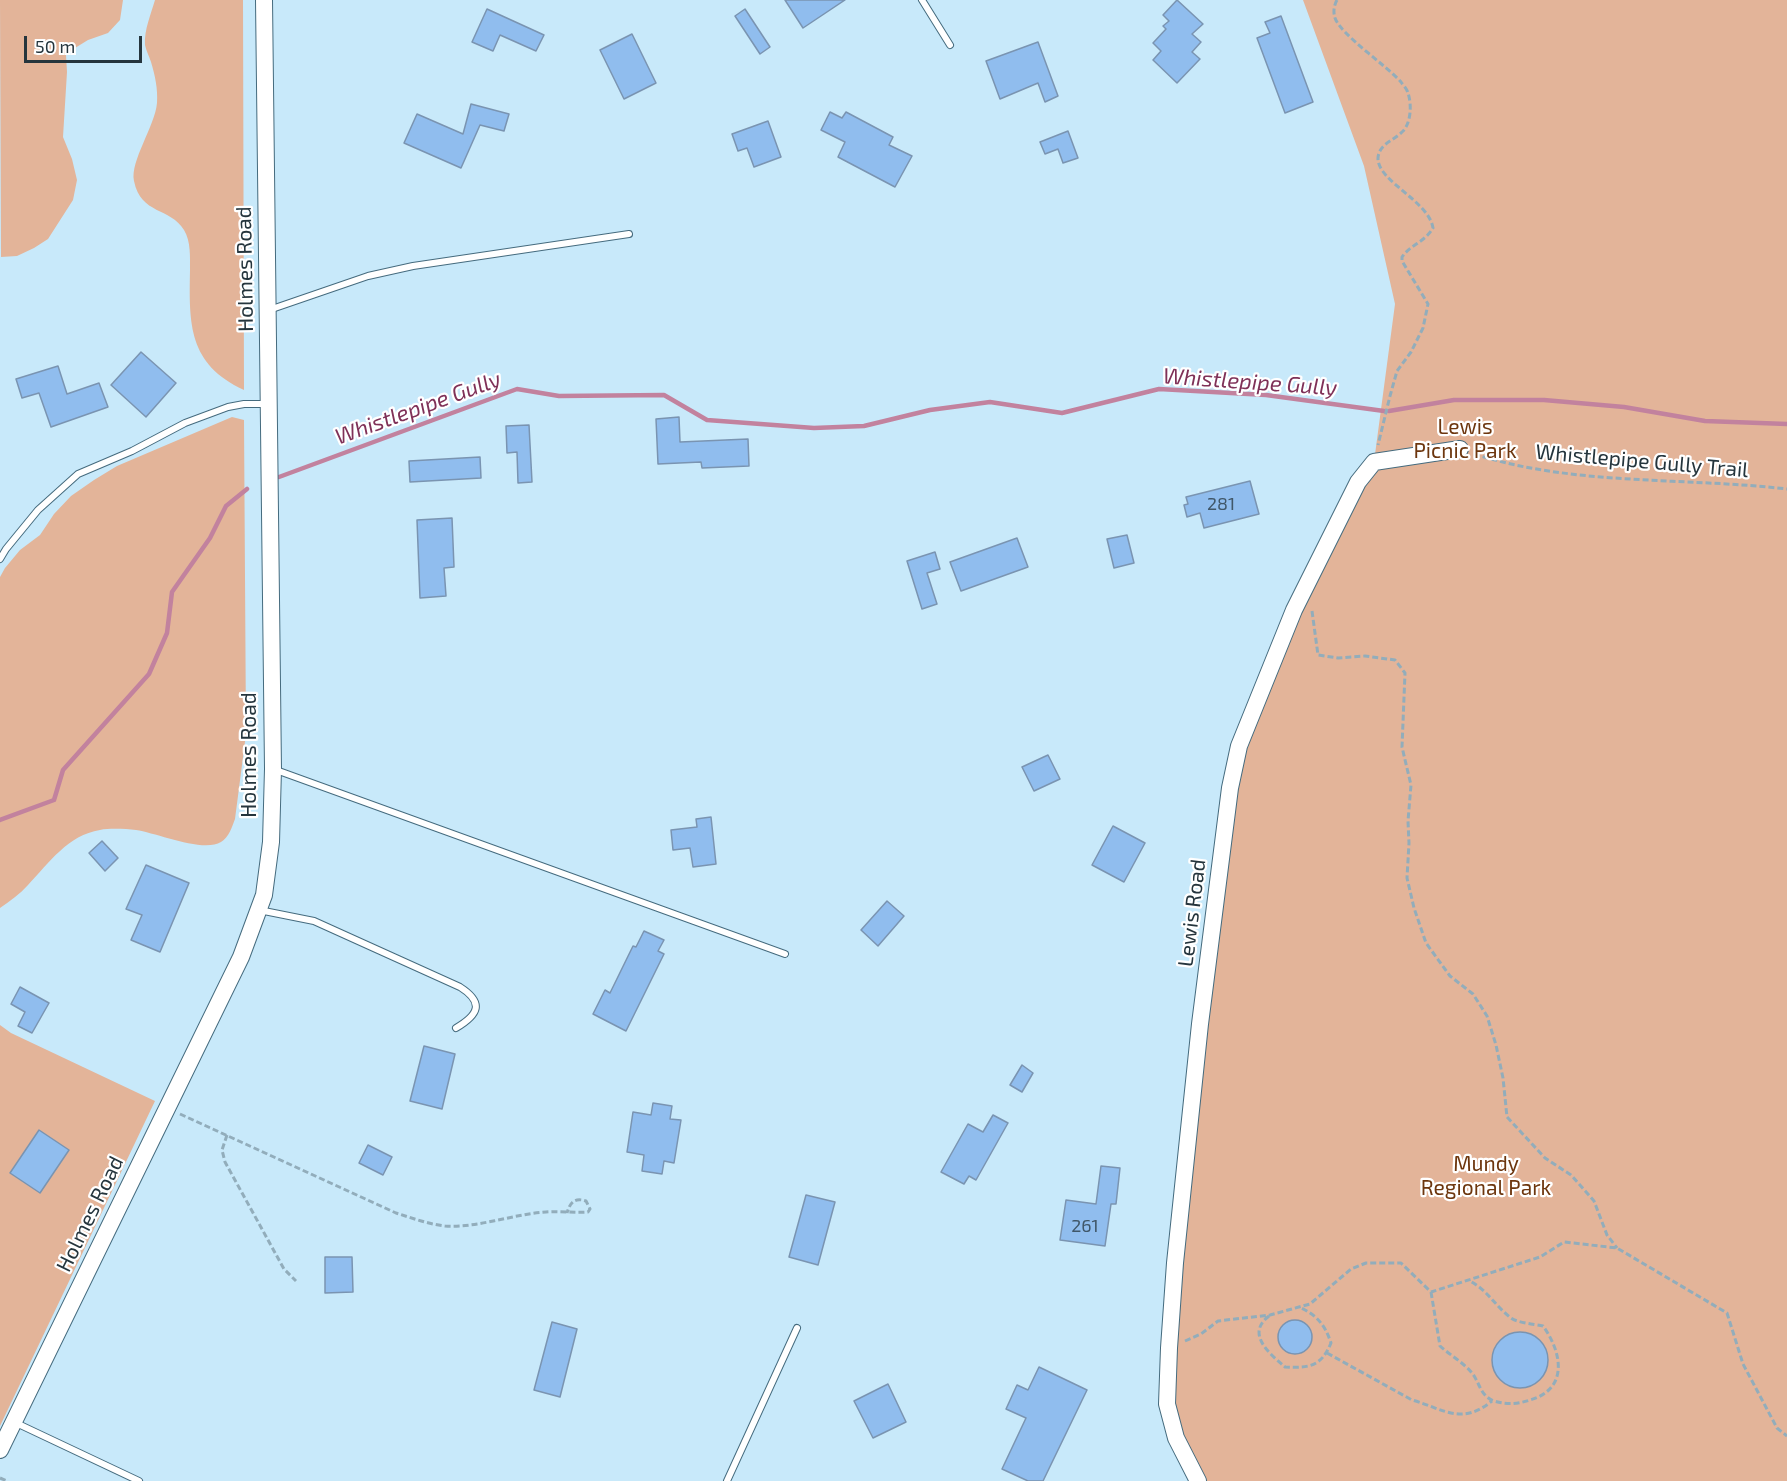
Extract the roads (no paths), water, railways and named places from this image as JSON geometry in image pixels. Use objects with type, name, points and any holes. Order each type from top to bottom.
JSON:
[{"type":"street","name":"Holmes Road","points":[[0,1450],[241,957],[264,895],[271,842],[273,769],[264,0]]},
{"type":"street","name":"Lewis Road","points":[[1198,1481],[1176,1438],[1167,1404],[1169,1348],[1175,1263],[1200,1024],[1230,788],[1239,746],[1294,610],[1358,482],[1374,462],[1460,449]]},
{"type":"lane","points":[[922,0],[950,45]]},
{"type":"lane","points":[[268,310],[368,276],[413,266],[629,234]]},
{"type":"lane","points":[[0,560],[6,549],[38,510],[78,474],[132,451],[185,423],[228,407],[244,404],[270,404]]},
{"type":"lane","points":[[273,769],[786,954]]},
{"type":"lane","points":[[258,910],[314,921],[460,987],[471,994],[476,1010],[474,1016],[456,1028]]},
{"type":"lane","points":[[727,1481],[797,1328]]},
{"type":"lane","points":[[14,1422],[139,1481]]},
{"type":"waterway","name":"Whistlepipe Gully","points":[[279,477],[517,389],[559,396],[664,395],[707,420],[814,428],[864,426],[930,410],[990,402],[1062,413],[1159,389],[1266,395],[1384,411]]},
{"type":"waterway","name":"Whistlepipe Gully","points":[[1389,411],[1454,400],[1544,400],[1624,407],[1705,421],[1787,424]]},
{"type":"waterway","name":"Whistlepipe Gully","points":[[0,820],[54,800],[63,770],[149,674],[167,633],[172,592],[210,538],[226,506],[247,489]]},
{"type":"park label","name":"Lewis Picnic Park","points":[[1465,439]]},
{"type":"park label","name":"Mundy Regional Park","points":[[1486,1176]]}]
